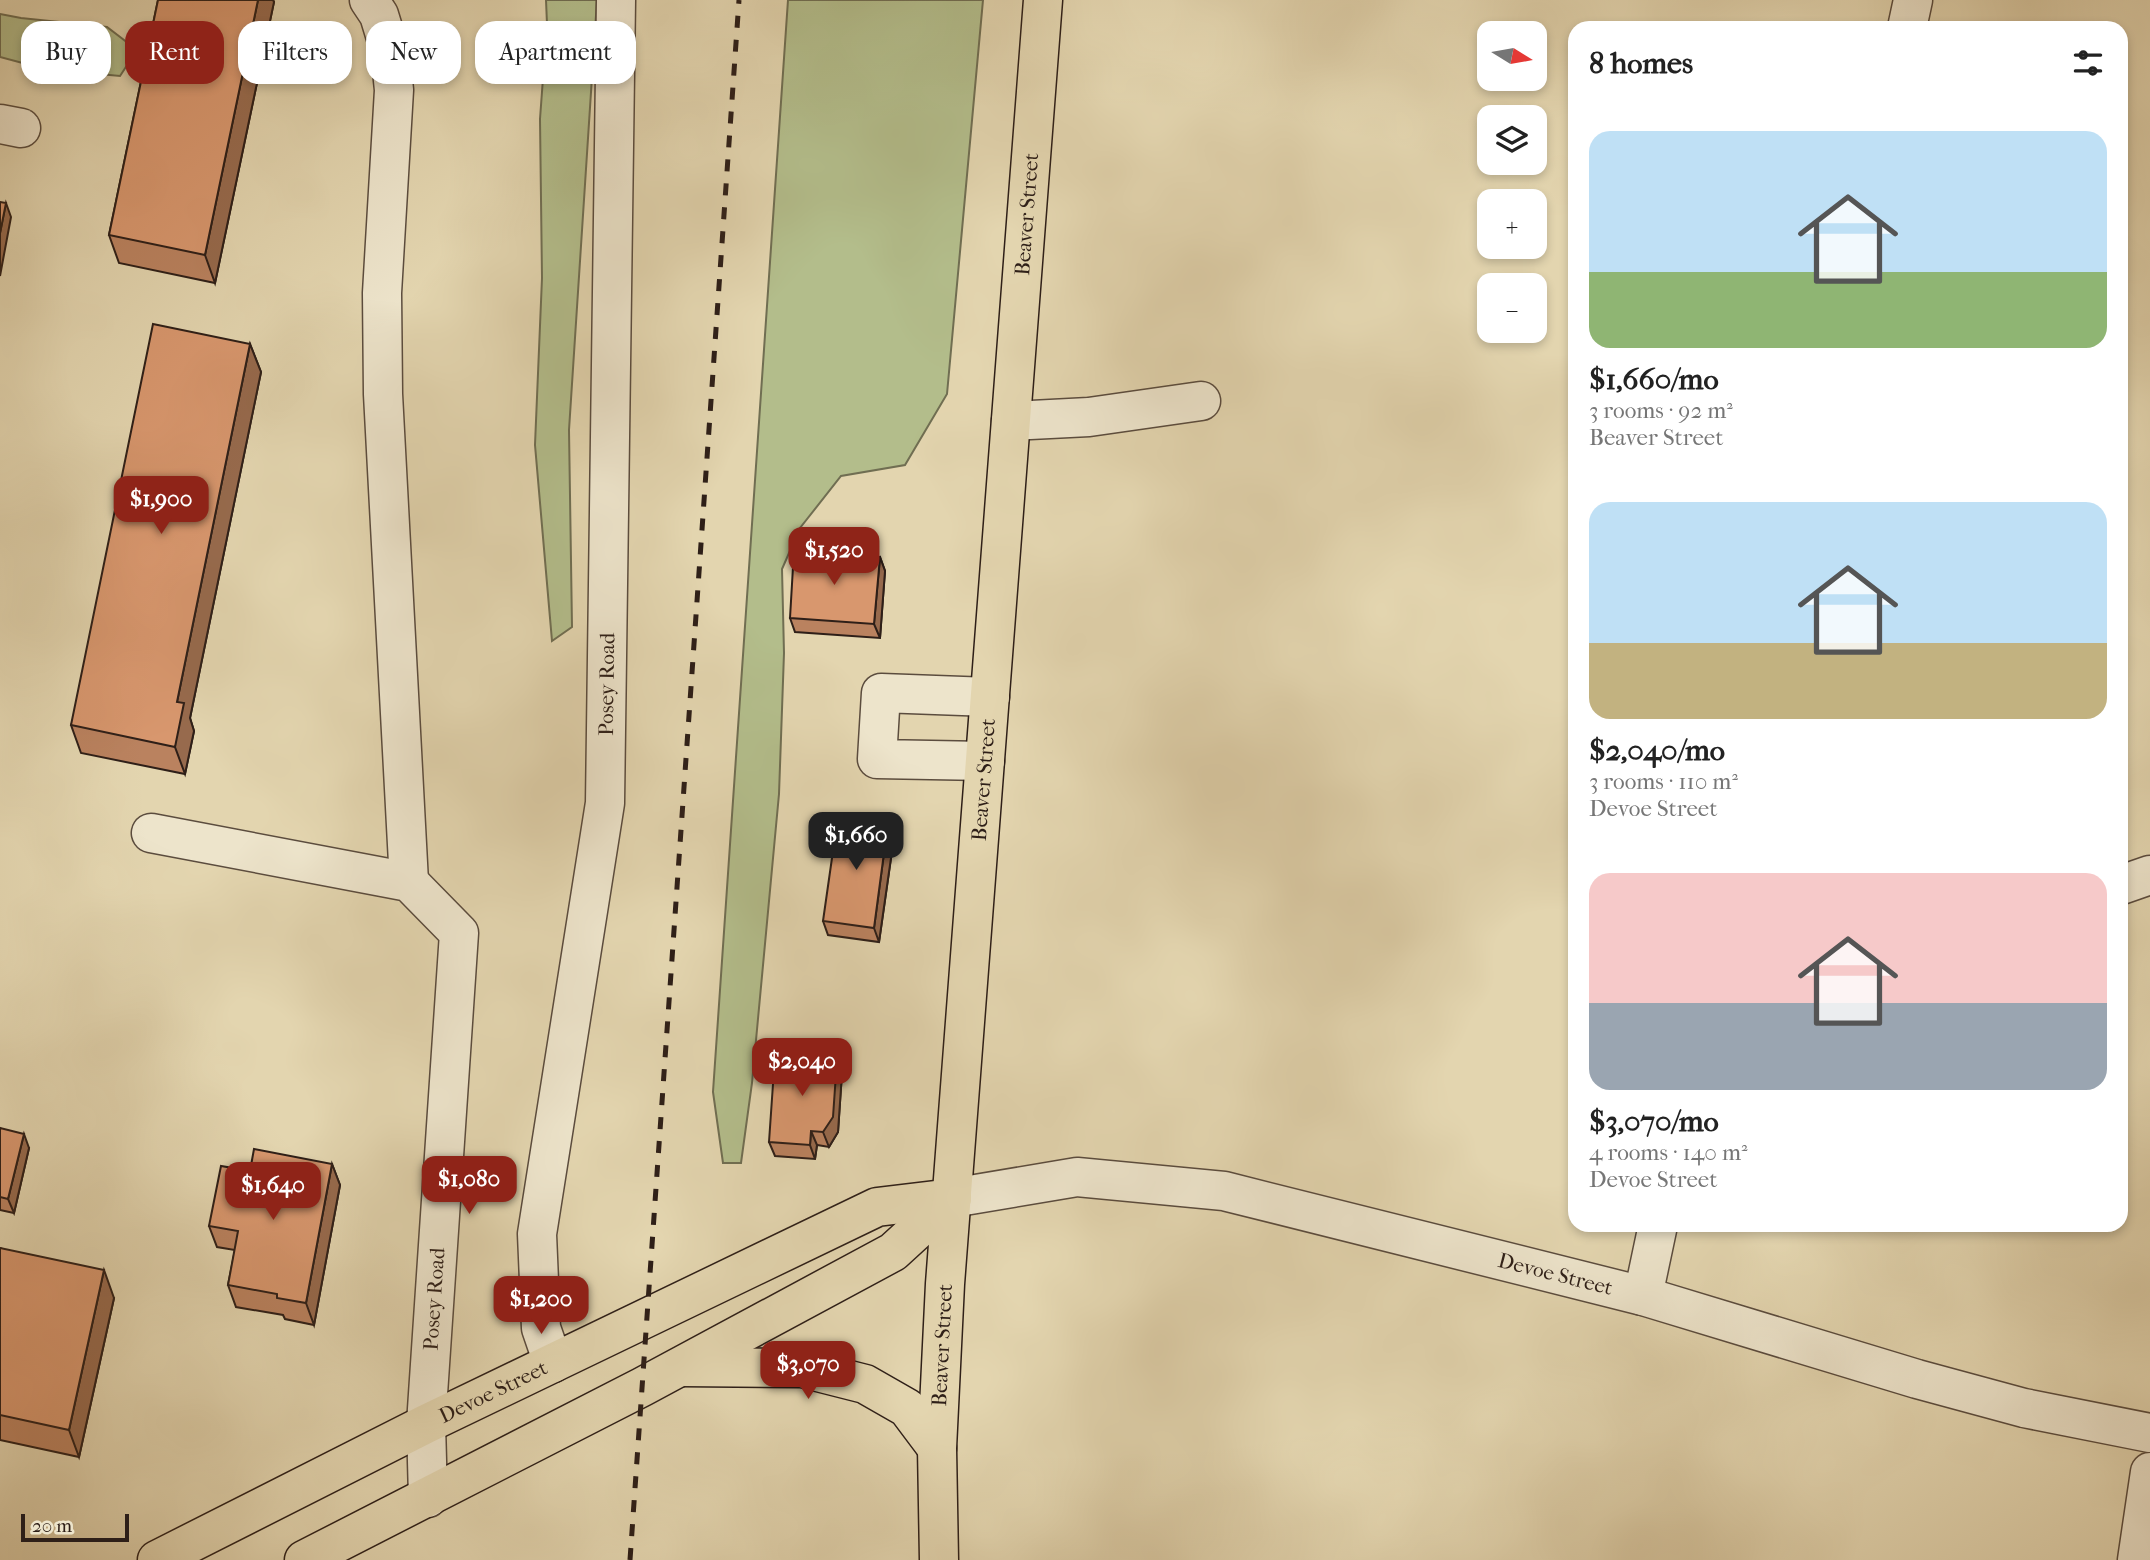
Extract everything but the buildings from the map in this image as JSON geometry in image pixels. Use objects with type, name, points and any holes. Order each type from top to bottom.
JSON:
[{"type":"main road","name":"Beaver Street","points":[[939,1560],[937,1448],[945,1284],[1043,0]]},
{"type":"main road","name":"Devoe Street","points":[[156,1560],[426,1424],[877,1207],[952,1198]]},
{"type":"main road","points":[[304,1560],[679,1367],[893,1252],[952,1198]]},
{"type":"main road","points":[[679,1367],[802,1368],[864,1384],[907,1408],[937,1448]]},
{"type":"street","points":[[151,833],[409,882],[383,394],[382,293],[394,90],[390,51],[379,15],[369,0]]},
{"type":"street","name":"Posey Road","points":[[553,1363],[541,1328],[537,1234],[605,803],[616,0]]},
{"type":"street","points":[[1909,21],[1913,0]]},
{"type":"street","points":[[1011,421],[1101,415],[1201,401]]},
{"type":"street","points":[[985,761],[877,760],[881,693],[990,697]]},
{"type":"street","points":[[2128,883],[2150,875]]},
{"type":"street","name":"Posey Road","points":[[409,882],[460,933],[426,1424],[428,1498]]},
{"type":"street","name":"Devoe Street","points":[[952,1198],[1077,1177],[1224,1191],[1643,1296],[1917,1379],[2024,1408],[2150,1433]]},
{"type":"street","points":[[1643,1296],[1657,1232]]},
{"type":"street","points":[[2137,1560],[2150,1472]]},
{"type":"green space","points":[[546,0],[597,0],[596,21],[547,21]]},
{"type":"green space","points":[[788,0],[983,0],[947,394],[905,465],[841,476],[800,528],[782,569],[784,653],[779,794],[752,1083],[741,1163],[723,1163],[713,1092]]},
{"type":"green space","points":[[0,14],[50,21],[21,21],[21,63],[0,57]]},
{"type":"green space","points":[[111,30],[125,41],[125,68],[120,76],[111,75]]},
{"type":"green space","points":[[543,84],[592,84],[569,430],[572,627],[552,641],[535,445],[542,278],[540,119]]},
{"type":"railway","points":[[630,1560],[739,0]]}]
